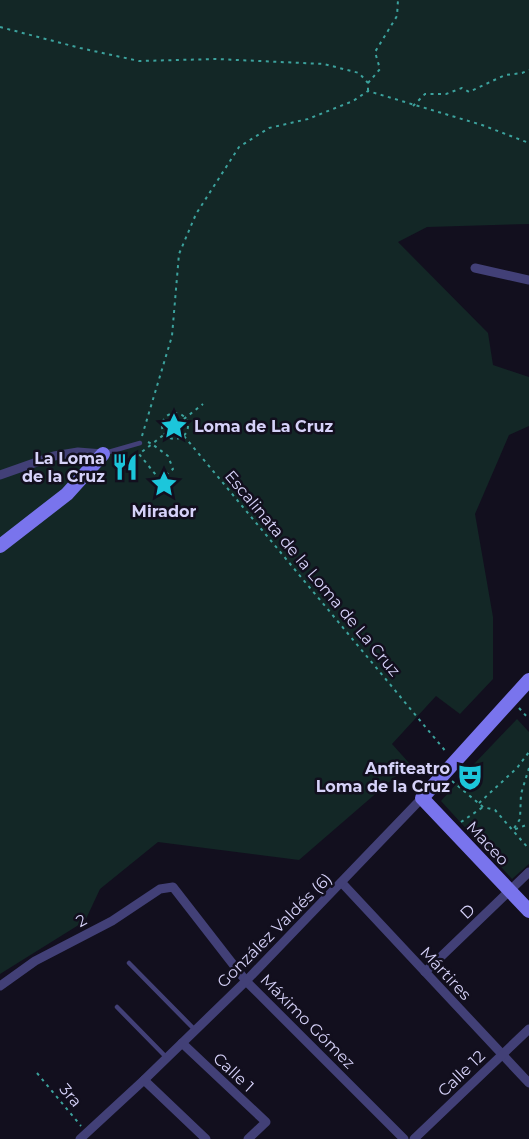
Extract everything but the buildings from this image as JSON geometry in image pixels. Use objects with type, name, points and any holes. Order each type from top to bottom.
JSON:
[{"type":"street","points":[[475,268],[529,280]]},
{"type":"street","points":[[0,475],[54,456],[78,452],[103,454]]},
{"type":"street","points":[[0,546],[68,494],[103,454]]},
{"type":"street","points":[[422,798],[529,680]]},
{"type":"street","name":"Maceo","points":[[422,798],[529,911]]},
{"type":"street","name":"González Valdés (6)","points":[[83,1136],[246,981],[422,798]]},
{"type":"street","name":"D","points":[[425,972],[529,872]]},
{"type":"street","name":"Mártires","points":[[342,883],[529,1083]]},
{"type":"street","name":"2","points":[[0,986],[34,961],[112,921],[160,889],[170,886],[177,890]]},
{"type":"street","name":"Máximo Gómez","points":[[177,890],[246,981],[404,1139]]},
{"type":"street","name":"Calle 12","points":[[414,1139],[529,1029]]},
{"type":"street","name":"Calle 1","points":[[182,1043],[266,1122],[248,1139]]},
{"type":"street","points":[[144,1080],[206,1139]]},
{"type":"lane","points":[[103,454],[140,442]]},
{"type":"lane","points":[[129,963],[195,1030]]},
{"type":"lane","points":[[117,1007],[167,1058]]},
{"type":"path","points":[[368,91],[368,83],[380,69],[375,52],[397,16],[398,0]]},
{"type":"path","points":[[0,27],[139,61],[216,58],[324,64],[359,74],[368,83]]},
{"type":"path","points":[[413,106],[424,94],[446,94],[462,88],[469,92],[505,75],[529,70]]},
{"type":"path","points":[[368,91],[482,125],[529,143]]},
{"type":"path","points":[[140,442],[172,336],[179,254],[196,214],[239,147],[269,128],[308,120],[353,101],[368,91]]},
{"type":"path","points":[[164,484],[139,454],[203,404]]},
{"type":"path","points":[[177,413],[185,418],[188,425],[184,436],[176,440],[164,435],[161,426],[165,417],[177,413]]},
{"type":"path","name":"Escalinata de la Loma de La Cruz","points":[[184,436],[454,762]]},
{"type":"path","points":[[152,444],[168,456],[173,469],[160,480]]},
{"type":"path","points":[[479,803],[517,768],[529,752]]},
{"type":"path","points":[[513,830],[520,819],[521,794],[529,768]]},
{"type":"path","points":[[457,786],[483,807],[495,810],[529,849]]},
{"type":"path","points":[[452,829],[483,807]]},
{"type":"path","points":[[513,830],[529,824]]},
{"type":"path","name":"3ra","points":[[37,1073],[83,1136]]},
{"type":"green space","points":[[0,0],[529,0],[529,224],[427,227],[398,242],[488,333],[493,365],[529,377],[529,426],[509,435],[475,514],[493,617],[493,679],[460,714],[436,696],[392,744],[410,764],[299,860],[158,842],[100,889],[85,921],[0,974]]},
{"type":"green space","points":[[517,719],[529,732],[529,864],[512,879],[441,801],[458,782],[467,790],[483,772],[474,764]]},
{"type":"place","name":"Loma de La Cruz","points":[[174,426]]},
{"type":"place","name":"La Loma de la Cruz","points":[[125,467]]},
{"type":"place","name":"Mirador","points":[[164,484]]},
{"type":"place","name":"Anfiteatro Loma de la Cruz","points":[[470,777]]}]
